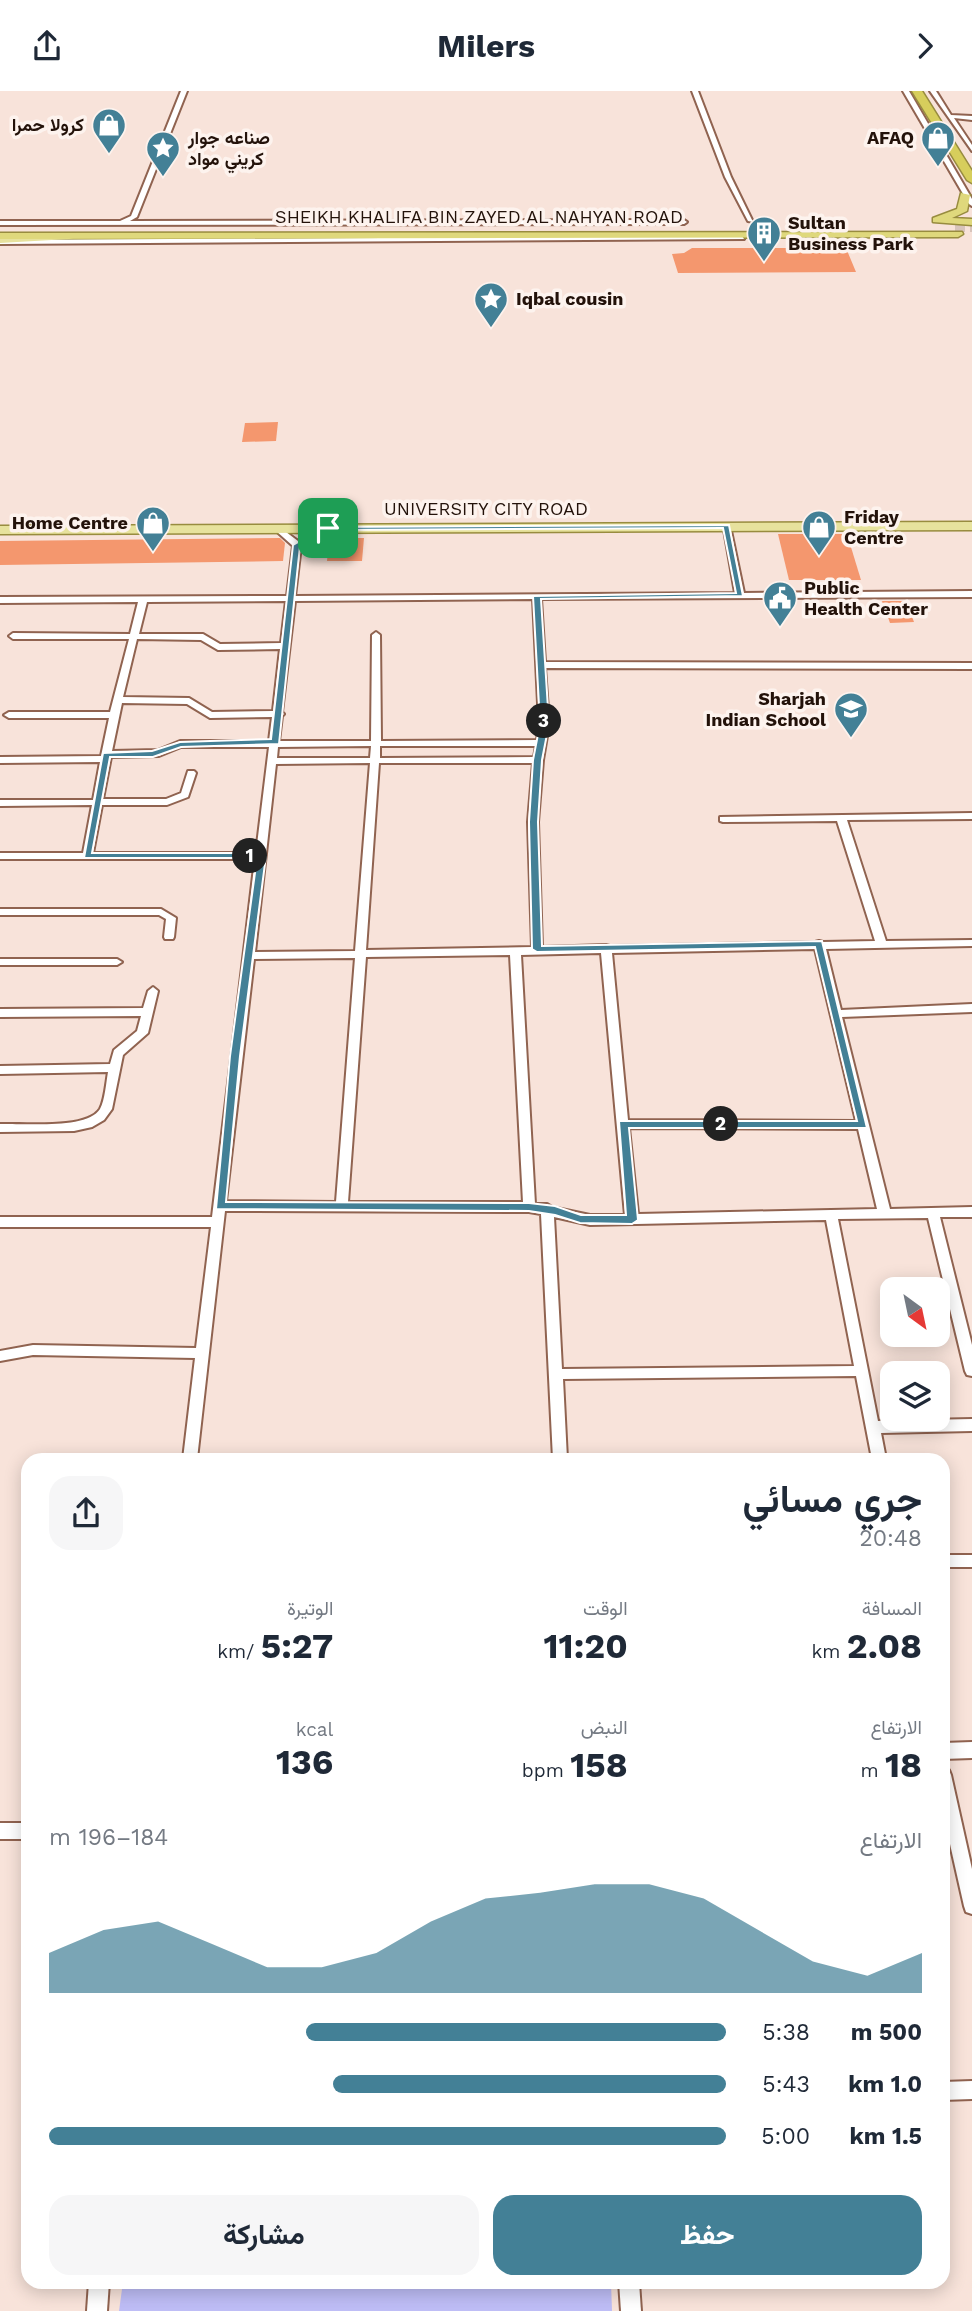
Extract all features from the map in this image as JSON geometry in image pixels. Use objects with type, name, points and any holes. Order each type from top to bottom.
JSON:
[{"type":"highway","points":[[908,91],[918,104],[917,108]]},
{"type":"highway","points":[[917,91],[967,163]]},
{"type":"highway","points":[[927,91],[967,163],[972,180]]},
{"type":"highway","points":[[969,199],[960,213],[921,220],[972,222]]},
{"type":"highway","points":[[738,221],[764,221]]},
{"type":"highway","points":[[554,227],[698,222]]},
{"type":"highway","name":"SHEIKH KHALIFA BIN ZAYED AL NAHYAN ROAD","points":[[0,226],[66,232],[499,234],[957,231],[554,227],[66,232]]},
{"type":"highway","points":[[499,234],[970,241]]},
{"type":"main road","points":[[0,239],[66,232]]},
{"type":"main road","name":"UNIVERSITY CITY ROAD","points":[[0,521],[972,513]]},
{"type":"main road","name":"UNIVERSITY CITY ROAD","points":[[0,530],[972,526]]},
{"type":"street","points":[[119,223],[134,217],[184,91]]},
{"type":"street","points":[[695,91],[728,177],[751,221]]},
{"type":"street","points":[[933,91],[972,149]]},
{"type":"street","points":[[917,108],[969,199]]},
{"type":"street","points":[[950,116],[972,118]]},
{"type":"street","points":[[134,217],[146,223]]},
{"type":"street","points":[[0,226],[119,223],[684,222]]},
{"type":"street","points":[[0,239],[742,238]]},
{"type":"street","points":[[726,526],[740,595]]},
{"type":"street","points":[[278,528],[297,545]]},
{"type":"street","points":[[297,545],[328,528]]},
{"type":"street","points":[[192,1453],[297,545]]},
{"type":"street","points":[[0,600],[972,594]]},
{"type":"street","points":[[537,596],[544,724],[533,822],[537,949]]},
{"type":"street","points":[[87,856],[114,715],[143,599]]},
{"type":"street","points":[[342,1206],[376,742],[376,635]]},
{"type":"street","points":[[13,636],[203,638],[218,647],[286,646]]},
{"type":"street","points":[[541,665],[972,666]]},
{"type":"street","points":[[118,701],[189,701],[210,715],[279,714]]},
{"type":"street","points":[[9,715],[114,715]]},
{"type":"street","points":[[0,760],[153,754],[180,744],[541,743]]},
{"type":"street","points":[[273,761],[538,760]]},
{"type":"street","points":[[0,803],[173,801],[188,790],[191,773]]},
{"type":"street","points":[[723,819],[972,816]]},
{"type":"street","points":[[841,818],[881,943]]},
{"type":"street","points":[[0,856],[262,856]]},
{"type":"street","points":[[0,912],[161,912],[171,918],[169,937]]},
{"type":"street","points":[[248,956],[972,943]]},
{"type":"street","points":[[819,944],[885,1215]]},
{"type":"street","points":[[606,948],[632,1220]]},
{"type":"street","points":[[515,950],[529,1207]]},
{"type":"street","points":[[0,962],[117,962]]},
{"type":"street","points":[[0,1128],[74,1127],[94,1122],[106,1109],[118,1053],[142,1033],[153,991]]},
{"type":"street","points":[[836,1014],[972,1008]]},
{"type":"street","points":[[0,1013],[148,1012]]},
{"type":"street","points":[[0,1070],[113,1068]]},
{"type":"street","points":[[623,1124],[863,1125]]},
{"type":"street","points":[[220,1206],[529,1207],[547,1209],[580,1219],[632,1220],[972,1212]]},
{"type":"street","points":[[547,1209],[561,1453]]},
{"type":"street","points":[[933,1214],[972,1371]]},
{"type":"street","points":[[831,1216],[878,1453]]},
{"type":"street","points":[[0,1222],[218,1222]]},
{"type":"street","points":[[0,1370],[1,1355],[33,1350],[202,1353]]},
{"type":"street","points":[[556,1374],[861,1371]]},
{"type":"street","points":[[872,1427],[972,1425]]},
{"type":"street","points":[[950,1561],[972,1561]]},
{"type":"street","points":[[950,1751],[972,1750]]},
{"type":"street","points":[[950,1807],[972,1906]]},
{"type":"street","points":[[0,1831],[21,1831]]},
{"type":"street","points":[[950,2091],[972,2090]]},
{"type":"street","points":[[97,2311],[99,2289]]},
{"type":"street","points":[[629,2289],[631,2311]]},
{"type":"shaded area","points":[[122,2289],[611,2289],[612,2311],[119,2311]]},
{"type":"building","name":"Sultan Business Park","points":[[692,248],[846,248],[856,272],[678,273],[672,254],[684,253]]},
{"type":"building","points":[[278,422],[276,441],[242,442],[245,423]]},
{"type":"building","name":"Friday Centre","points":[[778,534],[847,534],[861,580],[789,580]]},
{"type":"building","points":[[280,538],[285,543],[283,561],[0,565],[0,541]]},
{"type":"building","points":[[329,538],[364,538],[362,561],[327,561]]},
{"type":"building","points":[[882,601],[906,601],[914,622],[890,623]]},
{"type":"tunnel","points":[[955,227],[972,227]]},
{"type":"place","name":"كرولا حمرا","points":[[109,155]]},
{"type":"place","name":"AFAQ","points":[[938,168]]},
{"type":"place","name":"صناعه جوار كريني مواد","points":[[163,178]]},
{"type":"place","name":"Sultan Business Park","points":[[764,263]]},
{"type":"place","name":"Iqbal cousin","points":[[491,329]]},
{"type":"place","name":"Home Centre","points":[[153,553]]},
{"type":"place","name":"Friday Centre","points":[[819,557]]},
{"type":"place","name":"Public Health Center","points":[[780,628]]},
{"type":"place","name":"Sharjah Indian School","points":[[851,739]]},
{"type":"route","points":[[726,526],[740,595],[537,596],[544,724],[533,822],[537,949],[819,944],[863,1125],[623,1124],[632,1220],[580,1219],[564,1213],[529,1207],[220,1206],[235,1056],[262,856],[87,856],[106,754],[153,754],[180,744],[275,742],[297,545],[306,537],[328,528],[726,526]]}]
